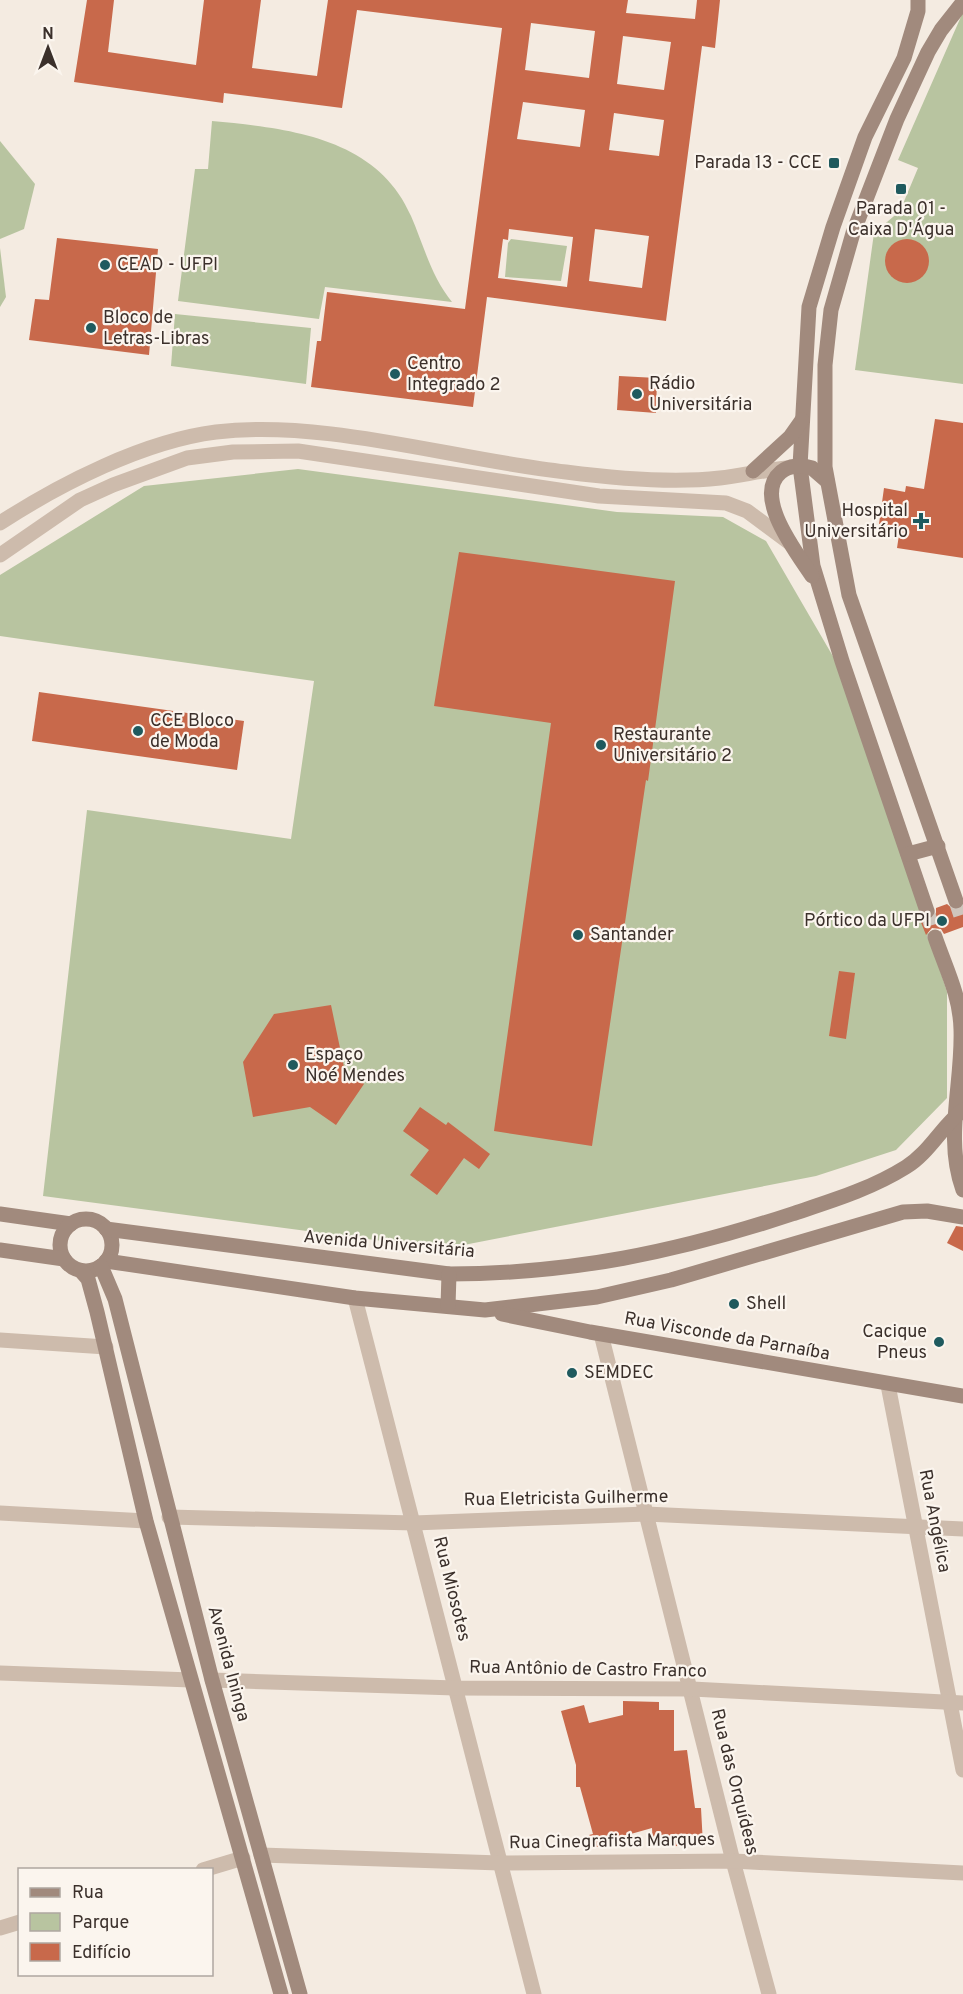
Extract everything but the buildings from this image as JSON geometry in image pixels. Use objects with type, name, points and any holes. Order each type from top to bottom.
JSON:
[{"type":"main road","points":[[918,0],[918,11],[904,58],[865,137],[833,227],[809,307],[802,420],[794,467],[820,589],[842,661],[927,911]]},
{"type":"main road","points":[[956,900],[849,595],[825,467],[825,366],[831,310],[854,233],[897,119],[928,52],[941,30],[963,2]]},
{"type":"main road","points":[[753,471],[790,437],[802,420]]},
{"type":"main road","points":[[820,589],[774,512],[771,491],[777,476],[794,467],[818,471],[827,481]]},
{"type":"main road","points":[[908,854],[938,846]]},
{"type":"main road","points":[[935,937],[952,976],[959,1003],[961,1032],[959,1112],[954,1156],[963,1190]]},
{"type":"main road","name":"Avenida Universitária","points":[[106,1229],[381,1268],[449,1274],[515,1272],[612,1262],[660,1252],[757,1226],[845,1197],[908,1166],[935,1141],[959,1112]]},
{"type":"main road","points":[[81,1270],[104,1264],[355,1298],[485,1310],[597,1297],[671,1280],[903,1212],[927,1211],[963,1217]]},
{"type":"main road","points":[[0,1214],[71,1224],[86,1219],[94,1220],[106,1229],[112,1245],[104,1264]]},
{"type":"main road","points":[[64,1259],[61,1252],[61,1236],[71,1224]]},
{"type":"main road","points":[[757,1226],[763,1253]]},
{"type":"main road","points":[[0,1250],[64,1259],[81,1270],[88,1279],[146,1521],[281,1994]]},
{"type":"main road","name":"Avenida Ininga","points":[[104,1264],[115,1299],[212,1680],[300,1994]]},
{"type":"main road","points":[[448,1306],[449,1274]]},
{"type":"main road","name":"Rua Visconde da Parnaíba","points":[[485,1310],[601,1334],[888,1385],[963,1396]]},
{"type":"main road","points":[[106,1347],[125,1343]]},
{"type":"main road","points":[[146,1521],[169,1517]]},
{"type":"main road","points":[[191,1680],[212,1680]]},
{"type":"main road","points":[[243,1858],[261,1855]]},
{"type":"street","points":[[0,523],[69,483],[120,461],[181,439],[252,429],[302,431],[567,472],[685,480],[721,478],[753,471],[794,467]]},
{"type":"street","points":[[0,555],[80,500],[148,470],[187,458],[233,452],[287,451],[599,496],[726,503],[747,510],[793,546]]},
{"type":"street","name":"Rua Miosotes","points":[[355,1298],[534,1994]]},
{"type":"street","name":"Rua das Orquídeas","points":[[601,1334],[692,1689],[733,1861],[769,1994]]},
{"type":"street","points":[[0,1340],[106,1347]]},
{"type":"street","name":"Rua Angélica","points":[[888,1385],[915,1528],[956,1703],[963,1770]]},
{"type":"street","points":[[0,1513],[146,1521]]},
{"type":"street","name":"Rua Eletricista Guilherme","points":[[169,1517],[414,1522],[646,1514],[963,1529]]},
{"type":"street","points":[[0,1673],[191,1680]]},
{"type":"street","name":"Rua Antônio de Castro Franco","points":[[212,1680],[455,1688],[692,1689],[956,1703]]},
{"type":"street","name":"Rua Cinegrafista Marques","points":[[261,1855],[500,1863],[733,1861],[963,1872]]},
{"type":"street","points":[[207,1868],[243,1858]]},
{"type":"street","points":[[0,1928],[18,1923]]},
{"type":"green space","points":[[963,12],[963,384],[855,370],[874,233],[900,211],[918,168],[898,160]]},
{"type":"green space","points":[[212,121],[299,133],[353,153],[376,169],[396,190],[411,216],[433,271],[452,302],[325,287],[319,319],[178,301],[195,169],[208,169]]},
{"type":"green space","points":[[0,141],[35,184],[24,229],[0,239]]},
{"type":"green space","points":[[511,239],[567,246],[561,281],[505,277],[508,243]]},
{"type":"green space","points":[[0,248],[6,297],[0,307]]},
{"type":"green space","points":[[175,314],[311,328],[306,384],[171,366]]},
{"type":"green space","points":[[298,469],[617,512],[723,517],[766,541],[838,665],[881,783],[947,992],[947,1098],[896,1150],[816,1176],[443,1249],[43,1196],[87,810],[291,839],[314,681],[0,636],[0,575],[144,486]]},
{"type":"tunnel","points":[[956,901],[963,922]]},
{"type":"tunnel","points":[[927,911],[935,937]]},
{"type":"place","name":"Parada 13 - CCE","points":[[834,163]]},
{"type":"place","name":"Parada 01 - Caixa D'Água","points":[[901,189]]},
{"type":"place","name":"CEAD - UFPI","points":[[105,265]]},
{"type":"place","name":"Bloco de Letras-Libras","points":[[91,328]]},
{"type":"place","name":"Centro Integrado 2","points":[[395,374]]},
{"type":"place","name":"Rádio Universitária","points":[[637,394]]},
{"type":"place","name":"Hospital Universitário","points":[[921,521]]},
{"type":"place","name":"CCE Bloco de Moda","points":[[138,731]]},
{"type":"place","name":"Restaurante Universitário 2","points":[[601,745]]},
{"type":"place","name":"Pórtico da UFPI","points":[[942,921]]},
{"type":"place","name":"Santander","points":[[578,935]]},
{"type":"place","name":"Espaço Noé Mendes","points":[[293,1065]]},
{"type":"place","name":"Shell","points":[[734,1304]]},
{"type":"place","name":"Cacique Pneus","points":[[939,1342]]},
{"type":"place","name":"SEMDEC","points":[[572,1373]]}]
